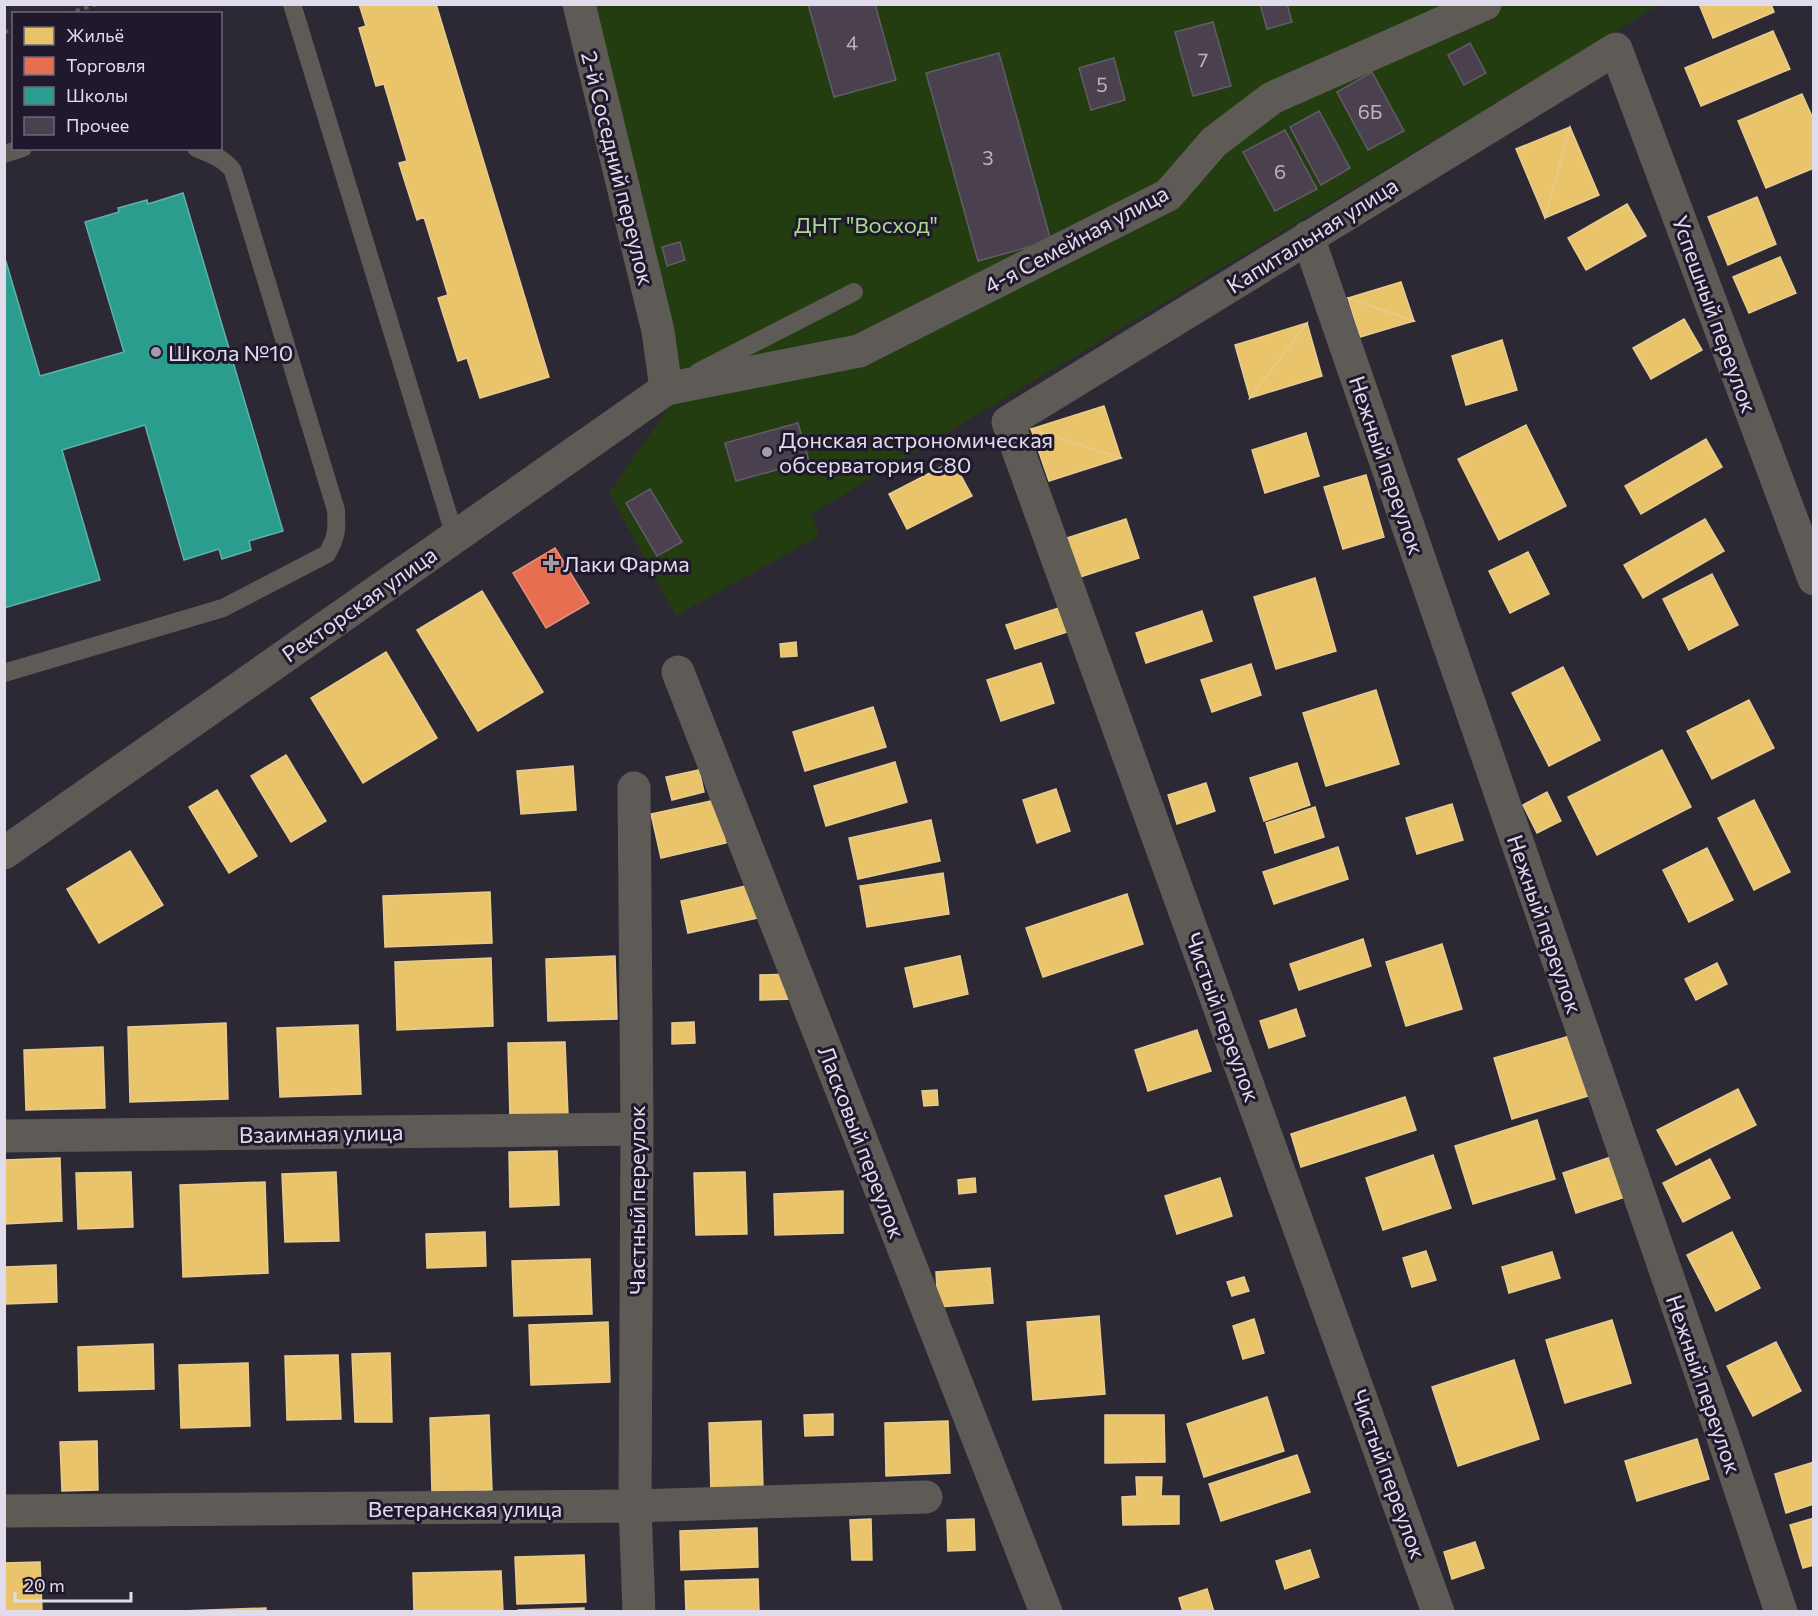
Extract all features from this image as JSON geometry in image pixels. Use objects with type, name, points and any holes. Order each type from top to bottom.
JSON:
[{"type":"street","name":"2-й Соседний переулок","points":[[579,4],[658,331],[666,389]]},
{"type":"street","name":"4-я Семейная улица","points":[[666,389],[859,351],[1168,195],[1214,142],[1272,98],[1485,4]]},
{"type":"street","name":"Капитальная улица","points":[[1008,422],[1616,49]]},
{"type":"street","name":"Успешный переулок","points":[[1616,49],[1814,579]]},
{"type":"street","name":"Нежный переулок","points":[[1308,237],[1719,1425],[1781,1611]]},
{"type":"street","name":"Ректорская улица","points":[[4,853],[666,389]]},
{"type":"street","name":"Чистый переулок","points":[[1008,422],[1438,1611]]},
{"type":"street","name":"Ласковый переулок","points":[[678,672],[1046,1611]]},
{"type":"street","name":"Частный переулок","points":[[634,788],[637,1129],[635,1506],[639,1611]]},
{"type":"street","name":"Взаимная улица","points":[[4,1136],[637,1129]]},
{"type":"street","name":"Ветеранская улица","points":[[4,1511],[635,1506],[926,1497]]},
{"type":"lane","points":[[292,4],[454,537]]},
{"type":"lane","points":[[4,673],[223,609],[327,554],[335,540],[336,510],[233,171],[221,159],[201,150]]},
{"type":"lane","points":[[666,389],[854,292]]},
{"type":"path","points":[[73,12],[97,4]]},
{"type":"green space","name":"ДНТ \"Восход\"","points":[[592,5],[1659,5],[812,514],[819,536],[676,616],[609,493],[668,408],[674,373]]},
{"type":"building: Жильё","points":[[359,4],[436,4],[549,377],[480,398],[467,358],[458,361],[438,298],[448,295],[424,217],[417,220],[399,163],[407,161],[384,84],[376,86],[359,28],[366,26]]},
{"type":"building: Жильё","points":[[1699,4],[1771,4],[1774,12],[1713,38]]},
{"type":"building: Жильё","points":[[1773,31],[1790,69],[1701,106],[1685,68]]},
{"type":"building: Жильё","points":[[1802,94],[1814,121],[1814,168],[1766,188],[1738,121]]},
{"type":"building: Жильё","points":[[1570,127],[1545,218],[1516,149]]},
{"type":"building: Жильё","points":[[1570,127],[1599,195],[1545,218]]},
{"type":"building: Жильё","points":[[1757,197],[1776,244],[1728,265],[1708,217]]},
{"type":"building: Жильё","points":[[1627,204],[1646,236],[1586,270],[1568,238]]},
{"type":"building: Жильё","points":[[1780,257],[1796,293],[1749,313],[1733,277]]},
{"type":"building: Жильё","points":[[1401,282],[1414,321],[1348,298]]},
{"type":"building: Жильё","points":[[1348,298],[1414,321],[1360,337]]},
{"type":"building: Жильё","points":[[1684,319],[1702,350],[1651,379],[1633,348]]},
{"type":"building: Жильё","points":[[1307,323],[1322,376],[1250,398]]},
{"type":"building: Жильё","points":[[1307,323],[1250,398],[1235,345]]},
{"type":"building: Жильё","points":[[1502,340],[1517,390],[1466,405],[1452,356]]},
{"type":"building: Жильё","points":[[1104,406],[1121,458],[1031,429]]},
{"type":"building: Жильё","points":[[1526,425],[1566,506],[1499,540],[1458,459]]},
{"type":"building: Жильё","points":[[1031,429],[1121,458],[1049,481]]},
{"type":"building: Жильё","points":[[1306,433],[1319,476],[1265,493],[1252,450]]},
{"type":"building: Жильё","points":[[1706,439],[1722,467],[1641,514],[1625,486]]},
{"type":"building: Жильё","points":[[953,461],[972,496],[907,529],[889,494]]},
{"type":"building: Жильё","points":[[1366,475],[1384,537],[1343,549],[1324,487]]},
{"type":"building: Жильё","points":[[1126,519],[1139,558],[1080,577],[1067,538]]},
{"type":"building: Жильё","points":[[1705,519],[1724,551],[1643,598],[1624,565]]},
{"type":"building: Жильё","points":[[1528,552],[1549,594],[1510,613],[1489,571]]},
{"type":"building: Жильё","points":[[1712,574],[1738,625],[1689,650],[1663,599]]},
{"type":"building: Жильё","points":[[1315,578],[1336,651],[1276,669],[1254,597]]},
{"type":"building: Жильё","points":[[482,591],[543,692],[478,731],[417,630]]},
{"type":"building: Жильё","points":[[1062,607],[1070,631],[1015,649],[1006,625]]},
{"type":"building: Жильё","points":[[1202,611],[1212,641],[1146,663],[1136,633]]},
{"type":"building: Жильё","points":[[796,642],[797,656],[781,657],[780,644]]},
{"type":"building: Жильё","points":[[386,652],[437,738],[363,783],[311,698]]},
{"type":"building: Жильё","points":[[1041,663],[1054,703],[1001,721],[987,680]]},
{"type":"building: Жильё","points":[[1251,664],[1261,695],[1212,712],[1201,680]]},
{"type":"building: Жильё","points":[[1563,667],[1600,740],[1549,766],[1512,693]]},
{"type":"building: Жильё","points":[[1376,690],[1399,764],[1326,786],[1303,713]]},
{"type":"building: Жильё","points":[[1749,700],[1774,748],[1712,779],[1687,731]]},
{"type":"building: Жильё","points":[[873,707],[886,747],[805,771],[793,732]]},
{"type":"building: Жильё","points":[[1662,750],[1691,807],[1597,855],[1568,797]]},
{"type":"building: Жильё","points":[[286,755],[326,821],[291,842],[251,776]]},
{"type":"building: Жильё","points":[[895,762],[907,802],[826,826],[814,786]]},
{"type":"building: Жильё","points":[[1297,763],[1310,805],[1264,821],[1250,778]]},
{"type":"building: Жильё","points":[[573,766],[576,810],[521,814],[517,771]]},
{"type":"building: Жильё","points":[[699,770],[704,792],[672,800],[666,777]]},
{"type":"building: Жильё","points":[[1206,783],[1215,811],[1177,824],[1168,795]]},
{"type":"building: Жильё","points":[[1056,789],[1070,831],[1037,843],[1023,800]]},
{"type":"building: Жильё","points":[[217,790],[257,856],[229,873],[189,807]]},
{"type":"building: Жильё","points":[[1547,792],[1561,821],[1537,833],[1523,805]]},
{"type":"building: Жильё","points":[[716,800],[726,843],[661,858],[651,814]]},
{"type":"building: Жильё","points":[[1754,800],[1790,872],[1754,890],[1718,818]]},
{"type":"building: Жильё","points":[[1452,804],[1463,840],[1417,854],[1406,818]]},
{"type":"building: Жильё","points":[[1315,807],[1324,837],[1275,853],[1266,823]]},
{"type":"building: Жильё","points":[[931,820],[940,861],[858,879],[849,838]]},
{"type":"building: Жильё","points":[[1338,847],[1348,879],[1274,904],[1263,872]]},
{"type":"building: Жильё","points":[[1707,848],[1733,900],[1689,922],[1663,870]]},
{"type":"building: Жильё","points":[[130,851],[163,905],[99,943],[67,889]]},
{"type":"building: Жильё","points":[[943,873],[949,914],[867,927],[860,886]]},
{"type":"building: Жильё","points":[[750,885],[758,918],[688,933],[681,901]]},
{"type":"building: Жильё","points":[[490,892],[492,943],[385,947],[383,896]]},
{"type":"building: Жильё","points":[[1127,894],[1143,944],[1043,977],[1026,928]]},
{"type":"building: Жильё","points":[[1363,939],[1371,966],[1299,990],[1290,964]]},
{"type":"building: Жильё","points":[[1442,944],[1462,1009],[1406,1026],[1386,962]]},
{"type":"building: Жильё","points":[[615,956],[617,1019],[548,1021],[546,959]]},
{"type":"building: Жильё","points":[[960,956],[968,994],[914,1007],[905,968]]},
{"type":"building: Жильё","points":[[491,958],[493,1026],[397,1030],[395,962]]},
{"type":"building: Жильё","points":[[1717,963],[1727,984],[1696,1000],[1685,979]]},
{"type":"building: Жильё","points":[[791,974],[792,999],[760,1000],[760,975]]},
{"type":"building: Жильё","points":[[1296,1009],[1305,1036],[1269,1048],[1260,1021]]},
{"type":"building: Жильё","points":[[694,1022],[695,1043],[672,1044],[672,1023]]},
{"type":"building: Жильё","points":[[226,1023],[228,1099],[130,1102],[128,1027]]},
{"type":"building: Жильё","points":[[358,1025],[361,1094],[280,1097],[277,1028]]},
{"type":"building: Жильё","points":[[1197,1030],[1211,1071],[1148,1091],[1135,1050]]},
{"type":"building: Жильё","points":[[1570,1036],[1588,1096],[1512,1119],[1494,1058]]},
{"type":"building: Жильё","points":[[565,1042],[568,1115],[510,1117],[508,1043]]},
{"type":"building: Жильё","points":[[103,1047],[105,1108],[26,1110],[24,1050]]},
{"type":"building: Жильё","points":[[1738,1089],[1756,1125],[1676,1165],[1657,1130]]},
{"type":"building: Жильё","points":[[937,1090],[938,1105],[924,1106],[922,1091]]},
{"type":"building: Жильё","points":[[1405,1097],[1416,1130],[1301,1167],[1291,1134]]},
{"type":"building: Жильё","points":[[1537,1120],[1555,1179],[1473,1204],[1455,1146]]},
{"type":"building: Жильё","points":[[557,1151],[559,1205],[510,1207],[509,1152]]},
{"type":"building: Жильё","points":[[1433,1155],[1451,1208],[1383,1230],[1366,1178]]},
{"type":"building: Жильё","points":[[1611,1157],[1625,1197],[1576,1213],[1563,1173]]},
{"type":"building: Жильё","points":[[60,1158],[62,1221],[4,1224],[4,1160]]},
{"type":"building: Жильё","points":[[1710,1159],[1730,1198],[1683,1222],[1663,1183]]},
{"type":"building: Жильё","points":[[131,1172],[133,1227],[78,1229],[76,1173]]},
{"type":"building: Жильё","points":[[336,1172],[339,1241],[285,1242],[282,1174]]},
{"type":"building: Жильё","points":[[745,1172],[747,1234],[696,1235],[694,1173]]},
{"type":"building: Жильё","points":[[975,1178],[976,1192],[959,1194],[958,1180]]},
{"type":"building: Жильё","points":[[1220,1178],[1232,1216],[1177,1234],[1165,1196]]},
{"type":"building: Жильё","points":[[265,1182],[268,1273],[183,1277],[180,1185]]},
{"type":"building: Жильё","points":[[843,1191],[843,1233],[775,1235],[774,1194]]},
{"type":"building: Жильё","points":[[485,1232],[486,1266],[427,1268],[426,1234]]},
{"type":"building: Жильё","points":[[1732,1232],[1760,1288],[1716,1311],[1687,1255]]},
{"type":"building: Жильё","points":[[1426,1251],[1436,1280],[1412,1287],[1403,1258]]},
{"type":"building: Жильё","points":[[1552,1252],[1560,1278],[1509,1293],[1502,1267]]},
{"type":"building: Жильё","points":[[590,1259],[592,1314],[514,1316],[512,1261]]},
{"type":"building: Жильё","points":[[56,1265],[57,1302],[6,1304],[5,1267]]},
{"type":"building: Жильё","points":[[990,1268],[993,1303],[938,1307],[936,1272]]},
{"type":"building: Жильё","points":[[1244,1277],[1249,1291],[1232,1296],[1227,1282]]},
{"type":"building: Жильё","points":[[1099,1316],[1105,1394],[1033,1400],[1027,1322]]},
{"type":"building: Жильё","points":[[1254,1319],[1264,1353],[1243,1359],[1233,1326]]},
{"type":"building: Жильё","points":[[1612,1320],[1631,1383],[1565,1403],[1546,1340]]},
{"type":"building: Жильё","points":[[608,1322],[610,1382],[531,1385],[529,1325]]},
{"type":"building: Жильё","points":[[1776,1342],[1801,1391],[1753,1416],[1727,1366]]},
{"type":"building: Жильё","points":[[153,1344],[154,1389],[79,1391],[78,1347]]},
{"type":"building: Жильё","points":[[390,1353],[392,1422],[355,1422],[352,1354]]},
{"type":"building: Жильё","points":[[338,1355],[341,1419],[287,1420],[285,1356]]},
{"type":"building: Жильё","points":[[1514,1360],[1539,1439],[1458,1466],[1432,1387]]},
{"type":"building: Жильё","points":[[248,1363],[250,1426],[181,1428],[179,1365]]},
{"type":"building: Жильё","points":[[1267,1397],[1284,1451],[1204,1477],[1187,1424]]},
{"type":"building: Жильё","points":[[833,1414],[833,1435],[805,1436],[804,1415]]},
{"type":"building: Жильё","points":[[489,1415],[492,1490],[432,1492],[430,1418]]},
{"type":"building: Жильё","points":[[1105,1415],[1164,1415],[1165,1462],[1105,1463]]},
{"type":"building: Жильё","points":[[761,1421],[763,1488],[711,1490],[709,1423]]},
{"type":"building: Жильё","points":[[948,1421],[950,1473],[886,1476],[885,1423]]},
{"type":"building: Жильё","points":[[1697,1439],[1709,1479],[1637,1501],[1625,1461]]},
{"type":"building: Жильё","points":[[97,1441],[98,1490],[62,1491],[60,1442]]},
{"type":"building: Жильё","points":[[1297,1455],[1310,1492],[1221,1521],[1209,1484]]},
{"type":"building: Жильё","points":[[1814,1462],[1814,1504],[1786,1513],[1775,1474]]},
{"type":"building: Жильё","points":[[1136,1477],[1162,1477],[1161,1496],[1179,1496],[1179,1524],[1123,1525],[1122,1497],[1137,1496]]},
{"type":"building: Жильё","points":[[1814,1518],[1814,1565],[1803,1568],[1790,1525]]},
{"type":"building: Жильё","points":[[871,1519],[872,1560],[852,1560],[850,1520]]},
{"type":"building: Жильё","points":[[974,1519],[975,1550],[948,1551],[947,1520]]},
{"type":"building: Жильё","points":[[757,1528],[758,1567],[681,1570],[680,1531]]},
{"type":"building: Жильё","points":[[1475,1542],[1484,1568],[1452,1579],[1444,1552]]},
{"type":"building: Жильё","points":[[1310,1550],[1319,1577],[1285,1589],[1276,1561]]},
{"type":"building: Жильё","points":[[584,1555],[586,1602],[517,1604],[515,1557]]},
{"type":"building: Жильё","points":[[40,1562],[42,1611],[4,1612],[4,1563]]},
{"type":"building: Жильё","points":[[501,1571],[503,1612],[414,1612],[413,1573]]},
{"type":"building: Жильё","points":[[758,1579],[759,1612],[686,1612],[685,1581]]},
{"type":"building: Жильё","points":[[1207,1589],[1214,1612],[1183,1612],[1179,1598]]},
{"type":"building: Жильё","points":[[266,1608],[266,1612],[181,1612],[181,1611]]},
{"type":"building: Жильё","points":[[584,1608],[584,1612],[518,1612],[518,1610]]},
{"type":"building: Торговля","points":[[555,548],[589,603],[546,628],[513,573]]},
{"type":"building: Школы","points":[[183,193],[283,531],[249,541],[251,550],[222,559],[219,549],[184,560],[145,425],[62,450],[100,580],[4,608],[4,255],[40,376],[124,352],[85,222],[119,212],[118,208],[147,200],[148,204]]},
{"type":"building: Прочее","points":[[808,4],[875,4],[896,80],[834,97]]},
{"type":"building: Прочее","points":[[1260,4],[1287,4],[1292,22],[1267,29]]},
{"type":"building: Прочее","points":[[1213,22],[1231,86],[1193,96],[1175,32]]},
{"type":"building: Прочее","points":[[1470,43],[1486,73],[1464,85],[1448,55]]},
{"type":"building: Прочее","points":[[999,53],[1051,241],[978,261],[926,73]]},
{"type":"building: Прочее","points":[[1114,58],[1125,100],[1091,110],[1079,68]]},
{"type":"building: Прочее","points":[[1372,72],[1404,131],[1368,150],[1337,92]]},
{"type":"building: Прочее","points":[[1319,111],[1350,168],[1321,185],[1290,127]]},
{"type":"building: Прочее","points":[[1285,130],[1317,189],[1275,211],[1243,152]]},
{"type":"building: Прочее","points":[[680,242],[685,260],[667,266],[662,247]]},
{"type":"building: Прочее","name":"Донская астрономическая обсерватория C80","points":[[798,423],[809,461],[736,481],[725,443]]},
{"type":"building: Прочее","points":[[650,489],[682,542],[657,556],[626,503]]},
{"type":"place","name":"Школа №10","points":[[156,352]]},
{"type":"place","name":"Донская астрономическая обсерватория C80","points":[[767,452]]},
{"type":"place","name":"Лаки Фарма","points":[[551,563]]}]
